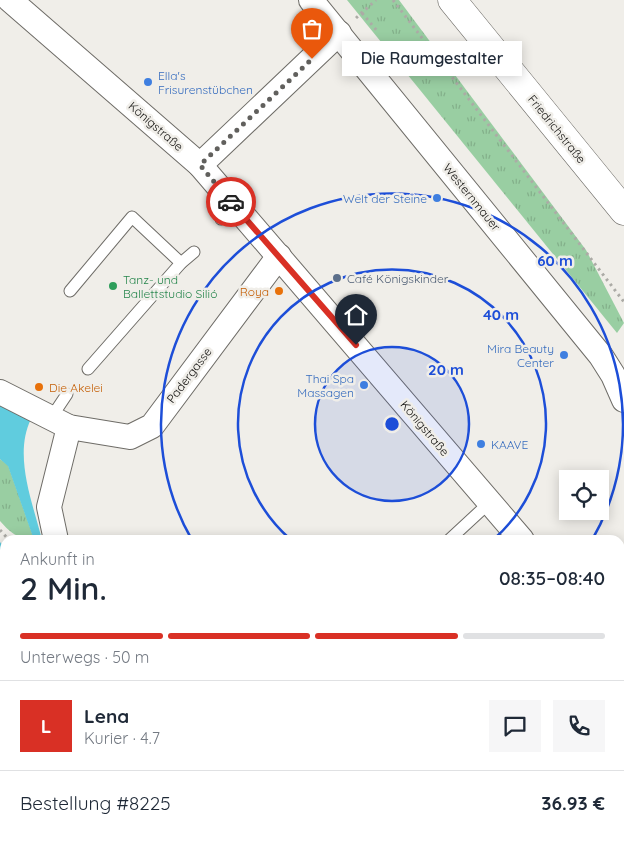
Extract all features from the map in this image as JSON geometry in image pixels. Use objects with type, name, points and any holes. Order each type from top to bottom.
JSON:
[{"type":"main road","name":"Friedrichstraße","points":[[452,0],[624,211]]},
{"type":"street","name":"Königstraße","points":[[10,0],[200,165],[227,212],[279,256],[518,535]]},
{"type":"street","name":"Westernmauer","points":[[311,0],[340,33],[601,356],[613,375],[624,400]]},
{"type":"street","points":[[200,165],[340,33]]},
{"type":"street","name":"Padergasse","points":[[0,392],[60,423],[130,438],[152,426],[279,256]]},
{"type":"street","points":[[55,535],[49,507],[60,423]]},
{"type":"lane","points":[[70,291],[132,217],[181,263]]},
{"type":"lane","points":[[88,369],[181,263],[194,252]]},
{"type":"lane","points":[[60,423],[67,394]]},
{"type":"lane","points":[[454,535],[489,503]]},
{"type":"path","points":[[393,0],[624,302]]},
{"type":"path","points":[[362,12],[378,32]]},
{"type":"green space","points":[[347,0],[399,0],[586,250],[624,323],[617,333]]},
{"type":"green space","points":[[0,459],[8,465],[33,535],[16,535],[0,521]]},
{"type":"water","points":[[0,405],[31,419],[26,433],[24,464],[26,480],[41,535],[32,535],[8,466],[0,459]]},
{"type":"way so far","points":[[231,202],[200,165],[312,59]]},
{"type":"place","name":"Die Raumgestalter","points":[[312,59]]},
{"type":"place","name":"Ella's Frisurenstübchen","points":[[148,82]]},
{"type":"place","name":"Welt der Steine","points":[[437,198]]},
{"type":"place","name":"Café Königskinder","points":[[337,278]]},
{"type":"place","name":"Tanz- und Ballettstudio Silió","points":[[113,286]]},
{"type":"place","name":"Roya","points":[[279,291]]},
{"type":"place","name":"Mira Beauty Center","points":[[564,355]]},
{"type":"place","name":"Thai Spa Massagen","points":[[364,385]]},
{"type":"place","name":"Die Akelei","points":[[39,387]]},
{"type":"place","name":"KAAVE","points":[[481,444]]},
{"type":"route","points":[[231,202],[356,345]]}]
